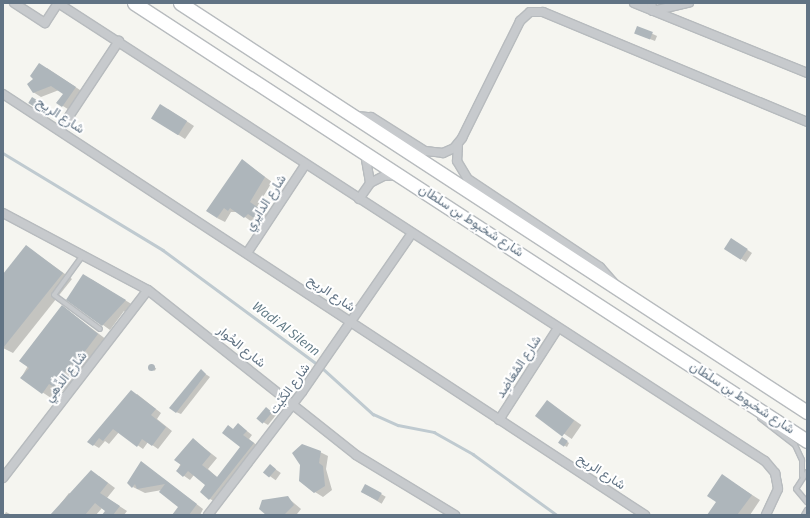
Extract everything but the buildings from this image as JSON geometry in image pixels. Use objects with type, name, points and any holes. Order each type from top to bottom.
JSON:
[{"type":"main road","name":"شارع شخبوط بن سلطان","points":[[134,3],[807,441]]},
{"type":"main road","name":"شارع شخبوط بن سلطان","points":[[182,4],[807,412]]},
{"type":"street","points":[[14,3],[45,23],[58,3],[305,165],[765,460],[775,473],[778,489],[766,515]]},
{"type":"street","points":[[634,3],[652,7],[807,72]]},
{"type":"street","points":[[652,7],[689,3]]},
{"type":"street","points":[[617,287],[600,267],[468,179],[457,161],[458,144],[513,34],[530,12],[557,16],[807,122]]},
{"type":"street","points":[[60,130],[119,42]]},
{"type":"street","name":"شارع الريح","points":[[3,94],[60,130],[644,515]]},
{"type":"street","points":[[355,116],[371,117],[430,152],[443,153],[458,144]]},
{"type":"street","points":[[363,151],[370,183]]},
{"type":"street","name":"شارع الدايري","points":[[247,253],[305,165]]},
{"type":"street","points":[[359,199],[370,183],[384,176],[400,176]]},
{"type":"street","name":"شارع الحُوار","points":[[3,213],[148,290],[294,404],[356,455],[456,515]]},
{"type":"street","name":"شارع الكَيْت","points":[[208,515],[294,404],[352,323],[412,233]]},
{"type":"street","name":"شارع الدِّهِي","points":[[3,478],[148,290]]},
{"type":"street","name":"شارع المُعَاضِد","points":[[499,420],[558,328]]},
{"type":"lane","points":[[83,255],[54,295],[100,329]]},
{"type":"lane","points":[[734,393],[795,445],[802,460],[802,476],[797,494],[807,502]]},
{"type":"lane","points":[[802,476],[807,472]]},
{"type":"lane","points":[[804,515],[807,510]]},
{"type":"waterway","name":"Wadi Al Silenn","points":[[3,153],[163,250],[320,366],[373,414],[398,425],[434,432],[473,454],[557,515]]}]
